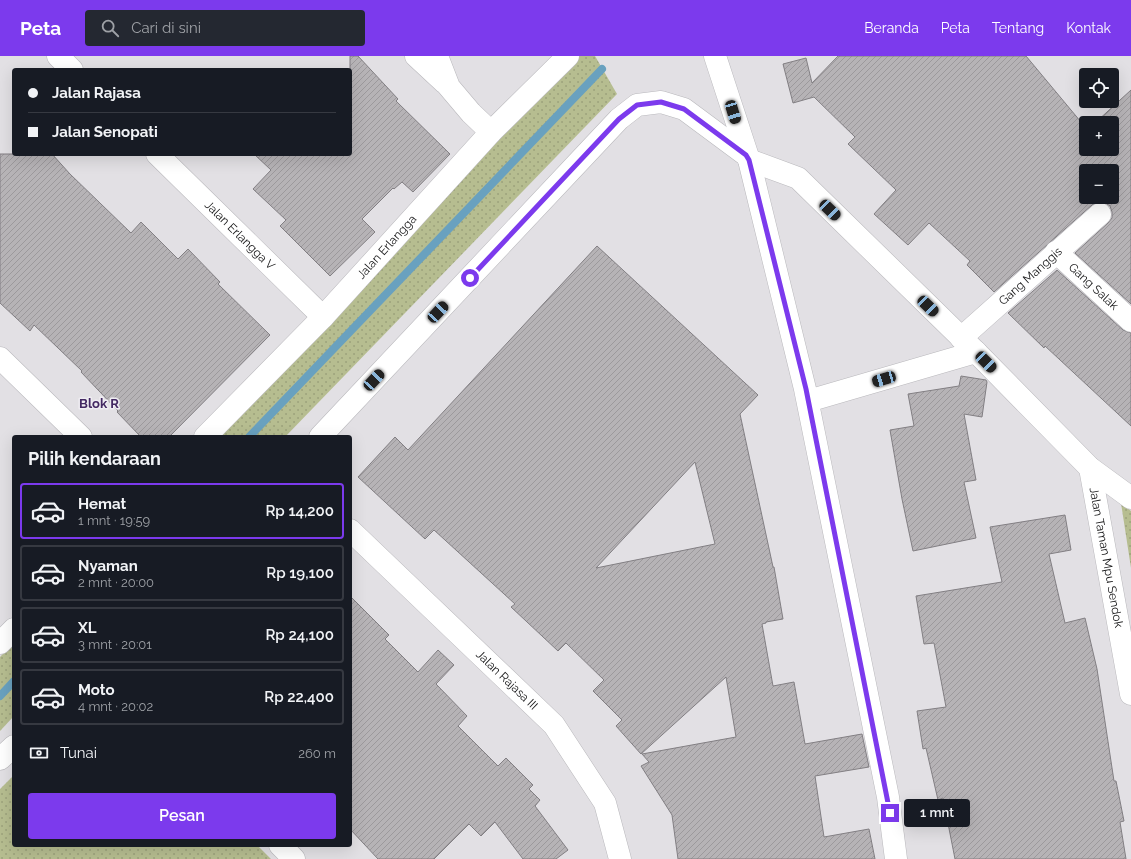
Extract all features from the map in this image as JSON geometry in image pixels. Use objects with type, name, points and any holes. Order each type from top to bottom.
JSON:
[{"type":"street","points":[[58,56],[70,68]]},
{"type":"street","points":[[416,56],[449,87],[471,113],[491,132]]},
{"type":"street","points":[[437,56],[449,87]]},
{"type":"street","name":"Jalan Erlangga","points":[[208,435],[323,317],[491,132],[568,56]]},
{"type":"street","points":[[715,56],[747,157],[808,401],[886,790],[896,859]]},
{"type":"street","name":"Jalan Taman Mpu Sendok","points":[[322,435],[619,119],[637,105],[661,102],[684,109],[747,157],[798,178],[968,345],[1090,468],[1131,498]]},
{"type":"street","name":"Jalan Erlangga V","points":[[159,156],[323,317]]},
{"type":"street","name":"Gang Manggis","points":[[968,345],[1056,252],[1100,214]]},
{"type":"street","name":"Gang Salak","points":[[1056,252],[1131,321]]},
{"type":"street","points":[[808,401],[968,345]]},
{"type":"street","points":[[0,358],[79,435]]},
{"type":"street","name":"Jalan Taman Mpu Sendok","points":[[1090,468],[1131,694]]},
{"type":"street","name":"Jalan Rajasa III","points":[[352,532],[554,725],[605,804],[620,859]]},
{"type":"street","points":[[0,643],[12,632]]},
{"type":"street","points":[[0,759],[12,748]]},
{"type":"street","points":[[282,847],[294,859]]},
{"type":"green space","points":[[578,56],[595,56],[617,94],[287,435],[214,435]]},
{"type":"green space","points":[[1121,503],[1131,511],[1131,568]]},
{"type":"green space","points":[[12,644],[12,718],[0,731],[0,657]]},
{"type":"green space","points":[[12,777],[12,847],[259,847],[271,859],[0,859],[0,789]]},
{"type":"building","points":[[350,56],[358,56],[398,99],[396,101],[450,154],[413,192],[402,182],[394,189],[393,188],[362,219],[375,232],[330,276],[280,226],[286,220],[253,189],[271,170],[256,156],[352,156],[352,68],[350,68]]},
{"type":"building","points":[[838,56],[1026,56],[1079,120],[1079,156],[1119,156],[1119,116],[1103,116],[1111,108],[1119,108],[1119,101],[1131,90],[1131,304],[1075,253],[1112,218],[1110,206],[1107,204],[1119,204],[1119,164],[1079,164],[1079,204],[1094,204],[994,292],[967,265],[970,261],[929,223],[908,245],[874,214],[896,190],[848,144],[855,137],[814,97],[793,103],[783,64],[806,58],[812,83]]},
{"type":"building","points":[[0,154],[12,154],[12,156],[54,156],[70,174],[131,233],[141,222],[178,259],[188,249],[220,282],[218,284],[270,335],[171,435],[139,435],[81,372],[82,371],[34,325],[30,331],[0,303]]},
{"type":"building","points":[[597,246],[758,395],[740,414],[774,567],[783,619],[762,624],[773,686],[794,682],[805,744],[862,734],[869,767],[815,776],[824,837],[869,829],[875,859],[678,859],[672,815],[641,766],[649,762],[642,754],[736,737],[726,677],[641,754],[616,726],[622,720],[593,691],[604,680],[566,643],[558,651],[511,607],[515,604],[434,530],[425,539],[358,477],[395,437],[408,450]],"holes":[[[695,462],[715,544],[596,568]]]},
{"type":"building","points":[[1057,270],[1123,330],[1131,333],[1131,426],[1045,346],[1044,348],[1008,313]]},
{"type":"building","points":[[961,376],[986,380],[987,382],[982,417],[964,414],[976,480],[964,482],[976,538],[913,551],[890,430],[914,426],[908,394],[959,386]]},
{"type":"building","points":[[1065,515],[1071,550],[1049,554],[1065,623],[1085,618],[1097,669],[1114,781],[1116,781],[1124,821],[1120,822],[1126,859],[955,859],[943,798],[938,800],[926,748],[923,749],[917,711],[946,707],[934,643],[924,644],[916,596],[1002,582],[990,527]]},
{"type":"building","points":[[352,598],[389,635],[385,639],[418,672],[438,650],[454,665],[436,684],[467,716],[458,726],[498,766],[506,758],[533,785],[529,789],[540,800],[535,806],[568,850],[556,859],[523,859],[495,822],[481,836],[469,824],[434,859],[378,859],[352,831]]},
{"type":"waterway","points":[[251,435],[602,69]]},
{"type":"waterway","points":[[0,696],[12,683]]},
{"type":"district","name":"Blok R","points":[[99,403]]},
{"type":"route","points":[[470,278],[619,119],[637,105],[661,102],[684,109],[746,155],[749,160],[806,389],[890,813]]}]
